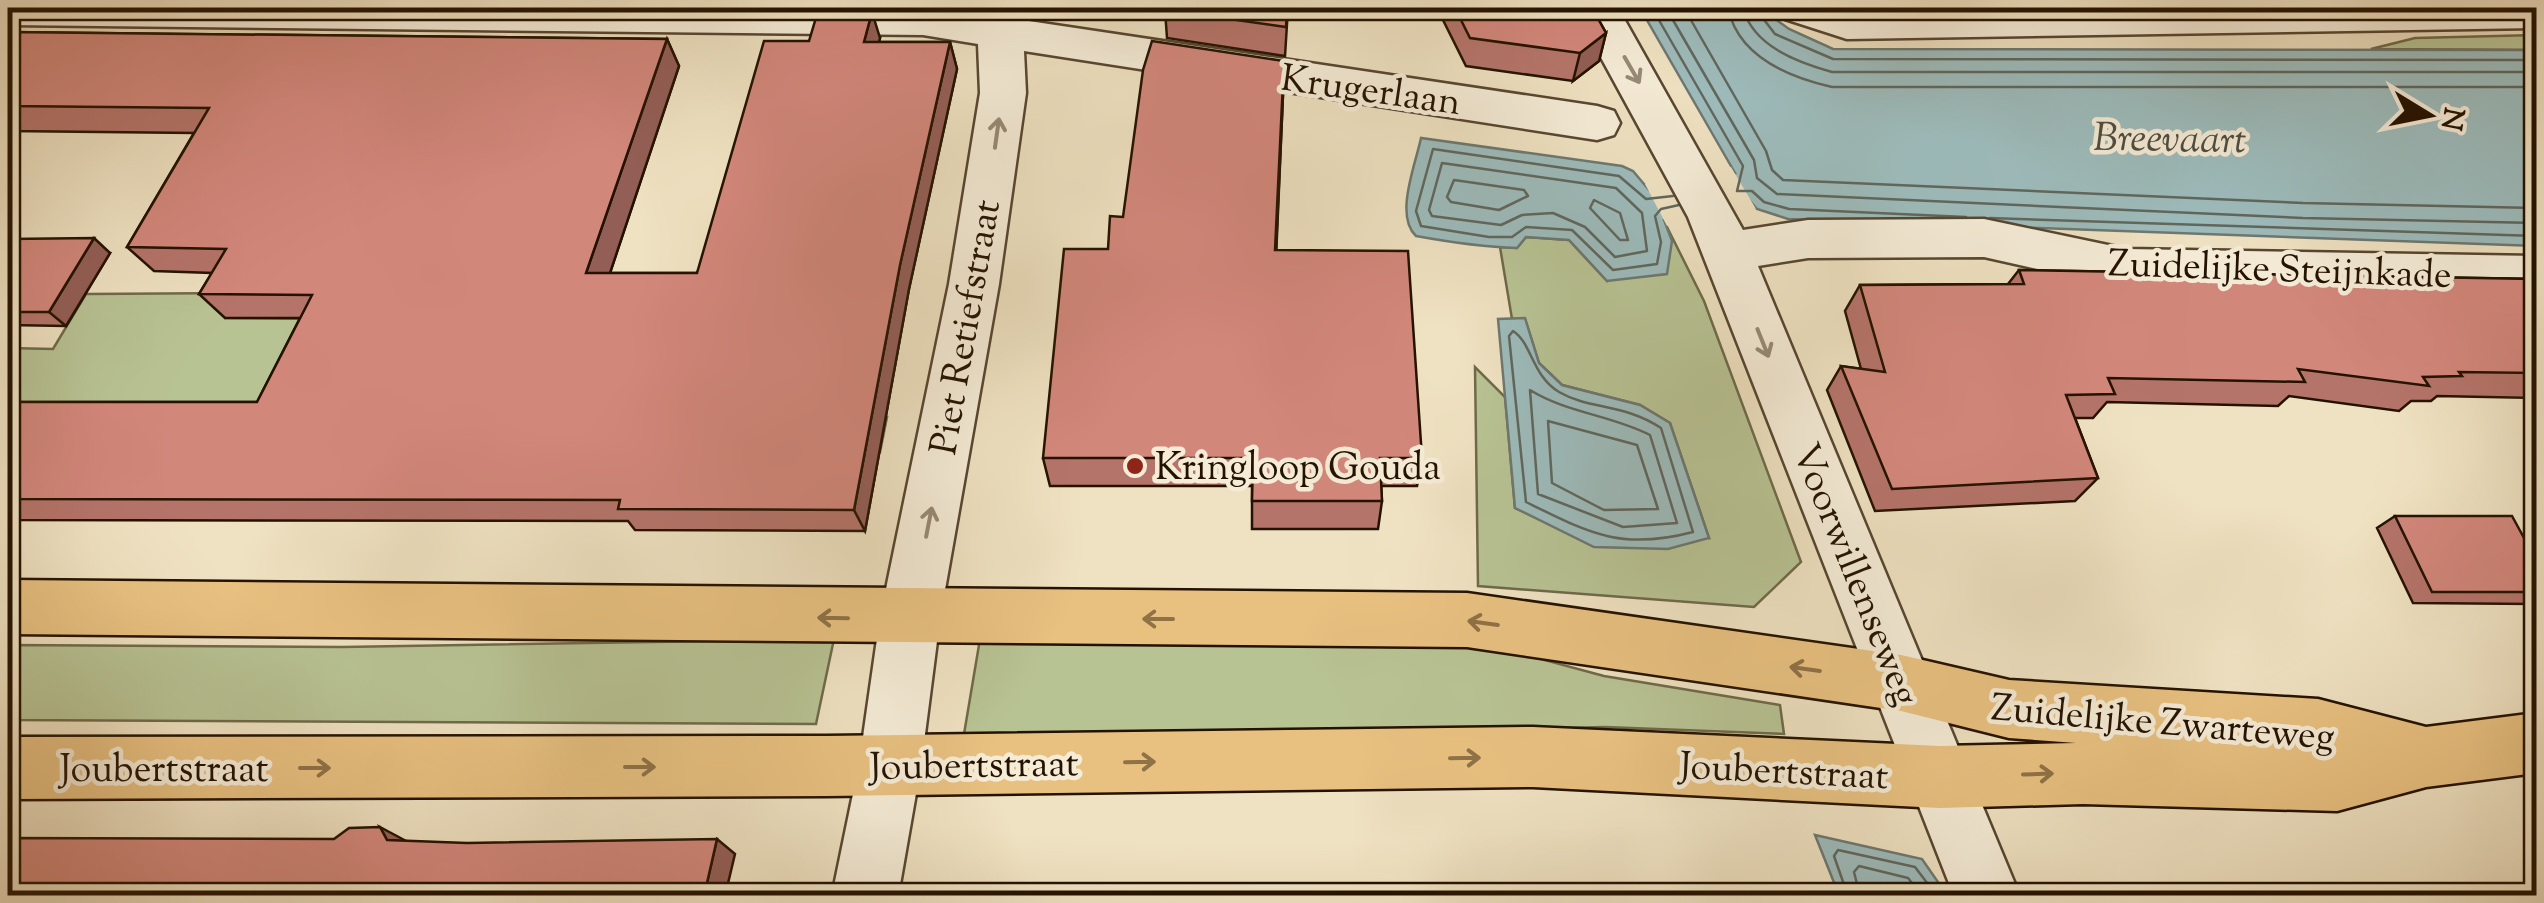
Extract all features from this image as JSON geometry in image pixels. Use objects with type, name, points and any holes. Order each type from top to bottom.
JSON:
[{"type":"main road","points":[[8,607],[1466,620],[1901,683]]},
{"type":"main road","name":"Zuidelijke Zwarteweg","points":[[1901,683],[2010,710],[2318,729],[2426,757]]},
{"type":"main road","name":"Zuidelijke Zwarteweg","points":[[1940,777],[2083,772],[2337,780],[2426,757],[2536,743]]},
{"type":"main road","name":"Joubertstraat","points":[[8,768],[890,765],[1533,757],[1940,777]]},
{"type":"street","name":"Voorwillenseweg","points":[[1596,8],[1711,215],[1988,896]]},
{"type":"street","name":"Krugerlaan","points":[[8,10],[1001,21],[1597,123]]},
{"type":"street","points":[[1805,10],[1847,24],[2409,12],[2536,14]]},
{"type":"street","name":"Piet Retiefstraat","points":[[864,896],[890,765],[910,618],[974,284],[1002,93],[1001,21]]},
{"type":"street","name":"Zuidelijke Steijnkade","points":[[1711,215],[1808,239],[1984,238],[2127,269],[2536,276]]},
{"type":"green space","points":[[2536,35],[2536,50],[2371,49],[2415,38]]},
{"type":"green space","points":[[1663,219],[1704,301],[1801,562],[1754,607],[1478,586],[1475,367],[1505,397],[1515,508],[1541,520],[1709,538],[1670,423],[1640,405],[1562,385],[1539,363],[1525,319],[1512,319],[1500,247],[1517,248],[1526,237],[1569,240],[1607,281]]},
{"type":"green space","points":[[239,293],[226,318],[429,320],[828,416],[887,417],[880,452],[712,451],[8,425],[8,348],[53,349],[86,294]]},
{"type":"green space","points":[[981,633],[1496,647],[1604,676],[1780,705],[1784,734],[1605,727],[963,740]]},
{"type":"green space","points":[[834,639],[816,724],[8,720],[8,645],[342,647]]},
{"type":"water","name":"Breevaart","points":[[1640,8],[1760,8],[1789,29],[1833,49],[2536,50],[2536,246],[1788,219],[1757,209],[1749,200],[1664,220],[1672,241],[1667,274],[1607,281],[1569,240],[1526,237],[1517,248],[1416,236],[1407,216],[1407,203],[1421,138],[1622,166],[1633,171],[1649,190],[1735,173]]},
{"type":"water","points":[[1525,318],[1539,363],[1562,385],[1640,405],[1670,423],[1709,538],[1668,549],[1594,547],[1515,508],[1498,319]]},
{"type":"water","points":[[1815,835],[1922,859],[1947,895],[1839,895]]},
{"type":"pier","points":[[1731,167],[1756,209],[1747,205],[1667,226],[1645,184]]},
{"type":"building","points":[[1287,8],[1286,27],[1165,10]]},
{"type":"building","points":[[1455,8],[1592,8],[1606,33],[1580,53],[1470,38]]},
{"type":"building","points":[[818,11],[872,12],[864,42],[950,42],[900,265],[854,510],[618,509],[620,500],[8,499],[8,402],[257,402],[312,295],[199,294],[226,249],[127,247],[209,108],[8,106],[8,32],[667,39],[586,273],[697,273],[764,41],[809,41]]},
{"type":"building","points":[[1152,41],[1284,61],[1275,250],[1408,251],[1422,458],[1380,458],[1382,501],[1252,501],[1253,458],[1043,458],[1064,249],[1108,249],[1110,216],[1123,217],[1143,70]]},
{"type":"building","points":[[94,238],[49,312],[8,312],[8,239]]},
{"type":"building","points":[[2019,270],[2536,279],[2536,373],[2459,372],[2462,376],[2423,377],[2429,386],[2298,369],[2305,382],[2108,378],[2115,394],[2066,395],[2098,478],[1892,489],[1841,366],[1885,372],[1860,285],[2024,284]]},
{"type":"building","points":[[2395,516],[2512,516],[2536,560],[2536,592],[2432,592]]},
{"type":"building","points":[[380,827],[387,840],[467,843],[717,839],[704,896],[8,896],[8,838],[334,839],[349,828]]},
{"type":"building","points":[[965,891],[1553,896],[965,896]]},
{"type":"place","name":"Kringloop Gouda","points":[[1135,466]]}]
